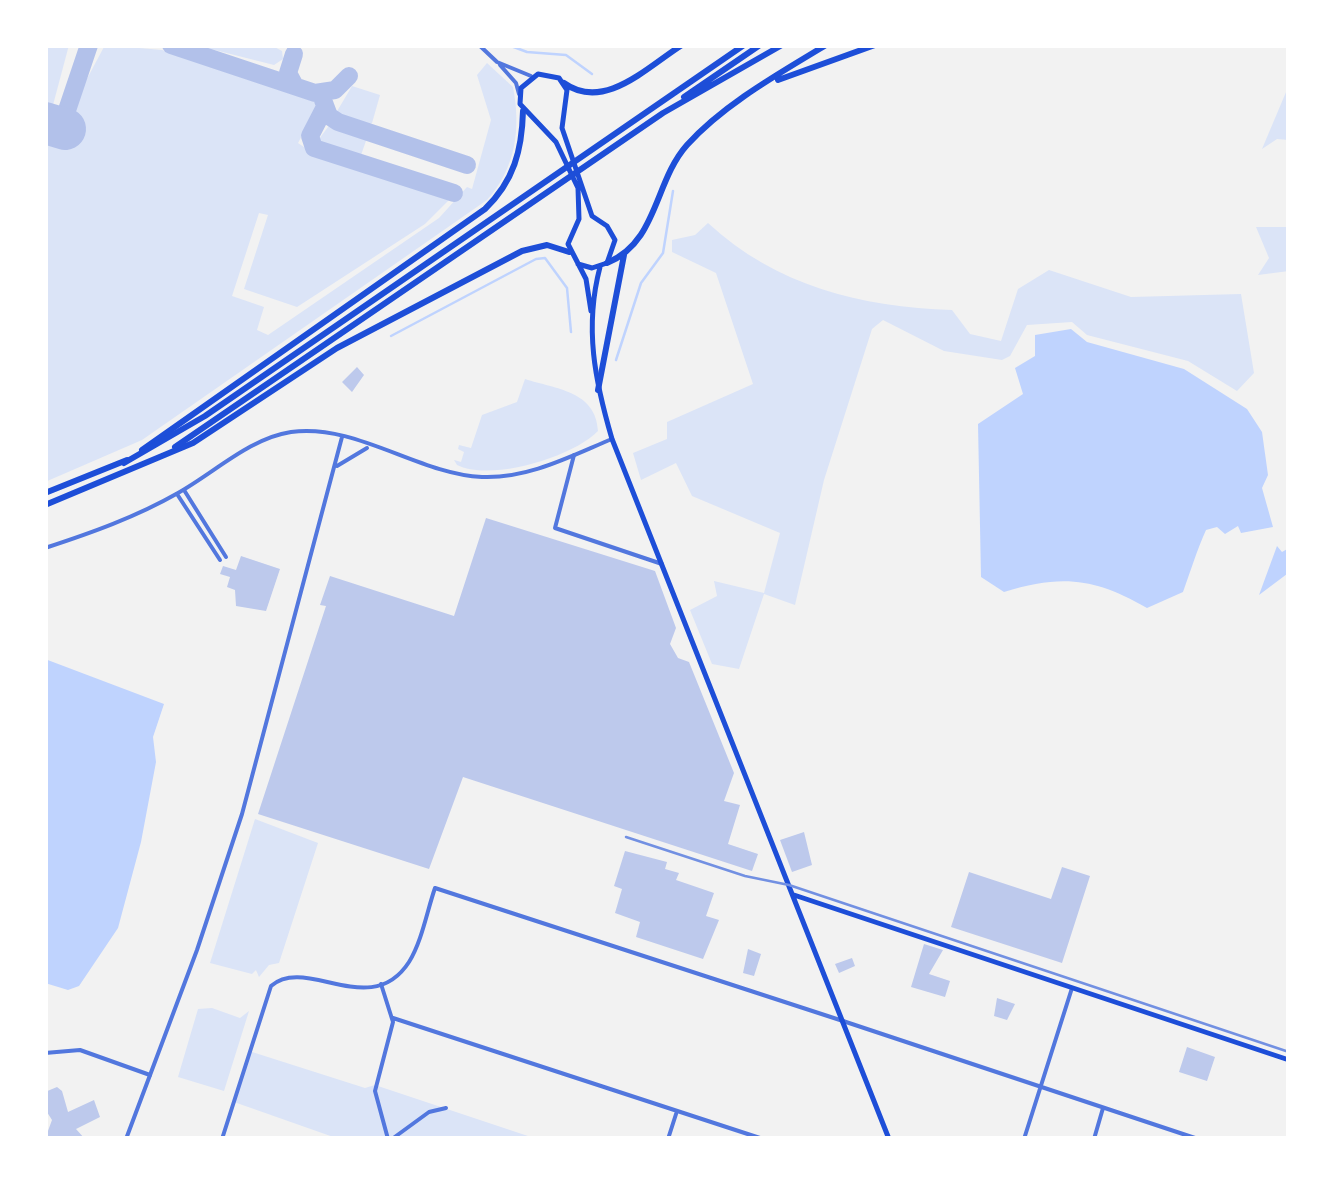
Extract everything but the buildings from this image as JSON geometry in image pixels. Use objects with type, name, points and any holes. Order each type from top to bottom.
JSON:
[{"type":"highway","points":[[564,83],[582,94],[602,94],[682,45]]},
{"type":"highway","points":[[45,493],[124,463],[224,403],[744,45]]},
{"type":"highway","points":[[45,505],[108,482],[176,447],[760,45]]},
{"type":"highway","points":[[663,113],[782,45]]},
{"type":"highway","points":[[603,265],[624,254],[643,236],[672,165],[685,147],[762,86],[826,45]]},
{"type":"highway","points":[[762,86],[875,45]]},
{"type":"highway","points":[[124,463],[485,209],[512,172],[521,146],[523,111]]},
{"type":"highway","points":[[176,447],[192,443],[385,320],[522,251],[547,246],[569,252]]},
{"type":"highway","points":[[598,390],[624,254]]},
{"type":"main road","points":[[592,314],[603,265],[616,240],[608,226],[592,216],[562,128],[568,96],[564,83],[552,74],[531,76],[519,96],[523,111],[556,142],[578,188],[579,218],[569,237],[569,252],[586,279],[598,390],[612,440],[890,1139]]},
{"type":"main road","points":[[578,264],[603,265]]},
{"type":"main road","points":[[793,894],[1289,1060]]},
{"type":"street","points":[[480,45],[516,83],[519,96]]},
{"type":"street","points":[[497,62],[531,76]]},
{"type":"street","points":[[45,548],[118,522],[177,494],[280,435],[304,431],[342,438],[451,473],[484,478],[525,472],[612,440]]},
{"type":"street","points":[[126,1139],[242,814],[342,438]]},
{"type":"street","points":[[334,470],[347,456],[370,446]]},
{"type":"street","points":[[574,454],[554,528],[662,564]]},
{"type":"street","points":[[177,494],[223,559],[184,490]]},
{"type":"street","points":[[222,1139],[266,995],[277,981],[293,978],[358,988],[381,984],[408,963],[435,888],[1198,1139]]},
{"type":"street","points":[[381,984],[393,1018],[374,1086],[390,1139],[429,1112],[446,1108]]},
{"type":"street","points":[[1024,1139],[1072,988]]},
{"type":"street","points":[[393,1018],[762,1139]]},
{"type":"street","points":[[45,1053],[80,1050],[150,1075]]},
{"type":"street","points":[[1094,1139],[1104,1108]]},
{"type":"street","points":[[668,1139],[677,1111]]},
{"type":"shaded area","points":[[45,45],[69,45],[53,105],[45,108]]},
{"type":"shaded area","points":[[105,45],[162,50],[315,100],[316,110],[298,143],[313,153],[450,199],[425,224],[297,307],[244,289],[268,215],[259,213],[232,296],[264,307],[257,330],[268,335],[439,218],[467,187],[472,189],[491,120],[477,75],[487,63],[513,87],[514,147],[504,175],[487,200],[142,440],[45,482],[45,140],[63,146],[81,90]]},
{"type":"shaded area","points":[[195,45],[271,45],[282,51],[283,59],[274,65]]},
{"type":"shaded area","points":[[1289,85],[1289,140],[1277,139],[1262,149]]},
{"type":"shaded area","points":[[352,86],[380,95],[372,123],[366,126],[336,113]]},
{"type":"shaded area","points":[[331,123],[368,135],[360,158],[316,143]]},
{"type":"shaded area","points":[[708,223],[734,245],[791,277],[853,298],[952,310],[970,334],[1001,341],[1018,289],[1049,270],[1131,297],[1241,294],[1254,373],[1237,391],[1188,361],[1087,335],[1072,322],[1027,325],[1010,356],[1002,360],[944,351],[883,320],[872,329],[824,480],[795,605],[764,594],[739,669],[712,664],[690,610],[717,596],[714,581],[764,593],[780,533],[692,496],[676,463],[641,480],[633,453],[667,439],[667,422],[753,384],[716,273],[672,252],[672,240],[695,235]]},
{"type":"shaded area","points":[[1256,227],[1289,227],[1289,271],[1258,275],[1269,258]]},
{"type":"shaded area","points":[[525,379],[561,389],[582,400],[596,418],[598,431],[570,450],[531,464],[490,471],[457,465],[454,460],[461,462],[464,452],[458,449],[459,445],[471,448],[482,415],[517,402]]},
{"type":"shaded area","points":[[255,819],[318,843],[279,963],[269,965],[259,977],[256,970],[252,974],[210,963]]},
{"type":"shaded area","points":[[212,1008],[240,1018],[249,1011],[224,1091],[178,1077],[198,1009]]},
{"type":"shaded area","points":[[249,1051],[365,1088],[375,1085],[537,1139],[339,1139],[234,1102]]},
{"type":"water","points":[[1071,329],[1087,342],[1184,369],[1247,409],[1262,432],[1268,475],[1262,488],[1273,527],[1241,533],[1238,526],[1225,534],[1217,527],[1206,530],[1183,592],[1147,608],[1111,590],[1078,582],[1044,583],[1004,592],[981,577],[978,424],[1023,394],[1015,368],[1035,356],[1035,335]]},
{"type":"water","points":[[1277,546],[1282,552],[1289,548],[1287,574],[1259,595]]},
{"type":"water","points":[[45,659],[164,704],[153,737],[156,762],[141,842],[118,928],[79,986],[68,990],[45,983]]},
{"type":"waterway","points":[[511,46],[527,52],[566,55],[592,74]]},
{"type":"waterway","points":[[616,360],[641,283],[663,253],[673,191]]},
{"type":"waterway","points":[[391,336],[536,259],[545,258],[567,288],[571,332]]},
{"type":"taxiway","points":[[61,128],[89,45]]},
{"type":"taxiway","points":[[171,45],[315,93],[335,90],[349,76]]},
{"type":"taxiway","points":[[294,54],[288,73],[295,86]]},
{"type":"taxiway","points":[[323,100],[329,116],[338,122],[467,165]]},
{"type":"taxiway","points":[[325,107],[310,136],[314,148],[454,193]]},
{"type":"runway","points":[[45,123],[65,129]]},
{"type":"railway","points":[[626,837],[745,876],[789,885],[1289,1052]]}]
